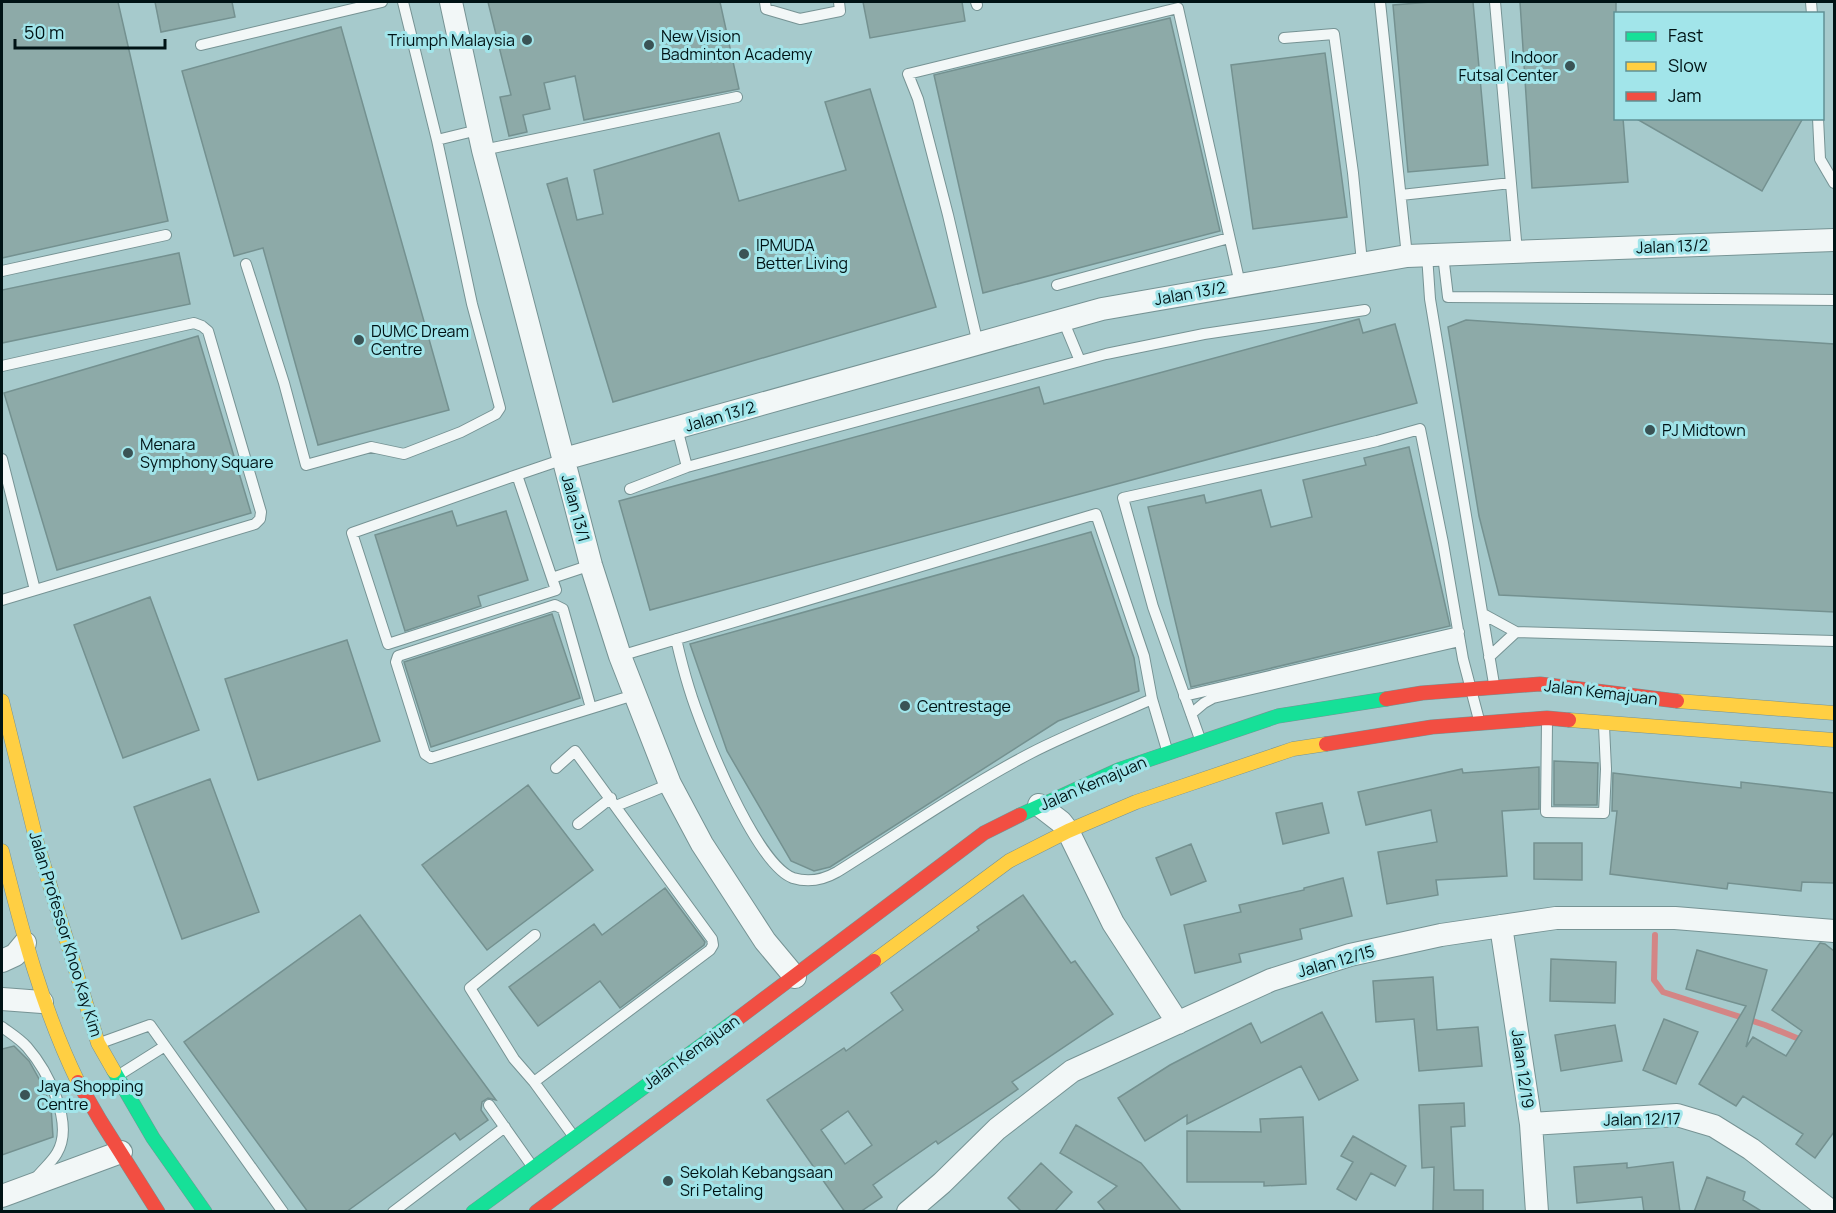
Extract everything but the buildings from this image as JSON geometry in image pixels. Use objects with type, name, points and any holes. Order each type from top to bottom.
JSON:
[{"type":"main road","name":"Jalan Kemajuan","points":[[472,1212],[795,977],[984,833],[1118,770],[1278,716],[1422,693],[1472,689],[1540,684],[1675,701],[1834,713]]},
{"type":"main road","name":"Jalan Professor Khoo Kay Kim","points":[[2,701],[37,843],[98,1043],[153,1138],[205,1212]]},
{"type":"main road","name":"Jalan Kemajuan","points":[[536,1212],[1009,861],[1068,831],[1136,802],[1293,749],[1432,727],[1547,718],[1834,740]]},
{"type":"main road","points":[[2,850],[42,1002],[69,1063],[93,1108],[158,1212]]},
{"type":"main road","points":[[509,1184],[514,1204]]},
{"type":"street","name":"Jalan 13/1","points":[[451,2],[481,140],[591,565],[620,656],[670,784],[702,844],[733,895],[795,977]]},
{"type":"street","name":"Jalan 13/2","points":[[564,459],[1102,309],[1362,262],[1426,255],[1834,240]]},
{"type":"street","points":[[1039,806],[1053,815],[1068,831],[1113,923],[1178,1023]]},
{"type":"street","name":"Jalan 12/15","points":[[908,1212],[942,1183],[997,1129],[1072,1071],[1271,980],[1350,955],[1441,935],[1556,918],[1675,918],[1834,931]]},
{"type":"street","name":"Jalan 12/19","points":[[1502,926],[1531,1124],[1537,1212]]},
{"type":"street","points":[[2,961],[15,955],[25,943]]},
{"type":"street","points":[[2,999],[42,1002]]},
{"type":"street","name":"Jalan 12/17","points":[[1531,1124],[1677,1115],[1714,1126],[1751,1149],[1832,1212]]},
{"type":"street","points":[[2,1196],[121,1152]]},
{"type":"lane","points":[[201,45],[382,2]]},
{"type":"lane","points":[[246,264],[284,382],[306,465],[371,447],[404,454],[461,432],[496,414],[500,408],[472,304],[437,140],[403,2]]},
{"type":"lane","points":[[765,2],[766,9],[800,19],[840,11],[839,2]]},
{"type":"lane","points":[[1380,2],[1401,195],[1426,255],[1448,297],[1834,300]]},
{"type":"lane","points":[[1495,2],[1517,252]]},
{"type":"lane","points":[[978,344],[943,194],[918,99],[908,74],[1178,8],[1240,284]]},
{"type":"lane","points":[[1284,38],[1334,34],[1353,173],[1362,262]]},
{"type":"lane","points":[[437,140],[481,140],[736,97]]},
{"type":"lane","points":[[1818,120],[1820,159],[1834,183]]},
{"type":"lane","points":[[1401,195],[1511,183]]},
{"type":"lane","points":[[2,272],[166,235]]},
{"type":"lane","points":[[1057,285],[1229,238]]},
{"type":"lane","points":[[1426,255],[1430,299],[1495,688]]},
{"type":"lane","points":[[630,489],[687,467],[1106,354],[1204,334],[1365,310]]},
{"type":"lane","points":[[1063,320],[1080,361]]},
{"type":"lane","points":[[2,366],[194,323],[202,326],[208,331],[261,512],[260,519],[255,524],[2,600]]},
{"type":"lane","points":[[677,428],[687,467]]},
{"type":"lane","points":[[1201,742],[1153,607],[1123,498],[1377,441],[1420,429],[1479,724]]},
{"type":"lane","points":[[2,459],[35,590]]},
{"type":"lane","points":[[517,475],[556,590],[388,644],[351,533],[517,475],[564,459]]},
{"type":"lane","points":[[620,656],[1096,514],[1144,656],[1152,699],[1168,753]]},
{"type":"lane","points":[[552,578],[591,565]]},
{"type":"lane","points":[[591,708],[563,609],[555,605],[398,657],[396,662],[425,754],[432,758],[634,695]]},
{"type":"lane","points":[[1483,614],[1516,632],[1834,641]]},
{"type":"lane","points":[[1489,657],[1516,632]]},
{"type":"lane","points":[[1184,696],[1460,636]]},
{"type":"lane","points":[[1191,714],[1213,698],[1460,636]]},
{"type":"lane","points":[[676,639],[689,689],[727,786],[756,840],[771,860],[791,877],[812,881],[830,875],[933,810],[1032,752],[1152,699]]},
{"type":"lane","points":[[1547,718],[1546,812],[1604,813],[1606,769],[1604,722]]},
{"type":"lane","points":[[534,1082],[710,950],[713,945],[712,939],[575,752],[556,768]]},
{"type":"lane","points":[[578,824],[613,802],[670,784]]},
{"type":"lane","points":[[536,935],[470,988],[514,1059],[534,1082],[574,1137]]},
{"type":"lane","points":[[98,1043],[150,1025],[283,1212]]},
{"type":"lane","points":[[2,1027],[25,1045],[35,1057],[50,1082],[59,1106],[63,1134],[57,1153],[30,1185]]},
{"type":"lane","points":[[117,1076],[165,1046]]},
{"type":"lane","points":[[489,1105],[533,1167]]},
{"type":"lane","points":[[393,1212],[505,1128]]},
{"type":"waterway","points":[[1655,935],[1654,980],[1663,992],[1765,1025],[1804,1041]]},
{"type":"traffic: fast","points":[[1020,815],[1118,770],[1278,716],[1386,699]]},
{"type":"traffic: fast","points":[[473,1212],[736,1020]]},
{"type":"traffic: fast","points":[[114,1071],[153,1138],[205,1212]]},
{"type":"traffic: slow","points":[[2,701],[37,843],[98,1043],[114,1071]]},
{"type":"traffic: slow","points":[[1677,701],[1834,713]]},
{"type":"traffic: slow","points":[[1569,720],[1834,740]]},
{"type":"traffic: slow","points":[[874,961],[1009,861],[1068,831],[1136,802],[1293,749],[1326,744]]},
{"type":"traffic: slow","points":[[2,851],[25,940],[43,997],[78,1082]]},
{"type":"traffic: jam","points":[[1386,699],[1422,693],[1540,684],[1677,701]]},
{"type":"traffic: jam","points":[[1326,744],[1432,727],[1547,718],[1569,720]]},
{"type":"traffic: jam","points":[[736,1020],[984,833],[1020,815]]},
{"type":"traffic: jam","points":[[536,1212],[874,961]]},
{"type":"traffic: jam","points":[[78,1082],[158,1212]]},
{"type":"place","name":"Triumph Malaysia","points":[[527,40]]},
{"type":"place","name":"New Vision Badminton Academy","points":[[649,45]]},
{"type":"place","name":"Indoor Futsal Center","points":[[1570,66]]},
{"type":"place","name":"IPMUDA Better Living","points":[[744,254]]},
{"type":"place","name":"DUMC Dream Centre","points":[[359,340]]},
{"type":"place","name":"PJ Midtown","points":[[1650,430]]},
{"type":"place","name":"Menara Symphony Square","points":[[128,453]]},
{"type":"place","name":"Centrestage","points":[[905,706]]},
{"type":"place","name":"Jaya Shopping Centre","points":[[25,1095]]},
{"type":"place","name":"Sekolah Kebangsaan Sri Petaling","points":[[668,1181]]}]
